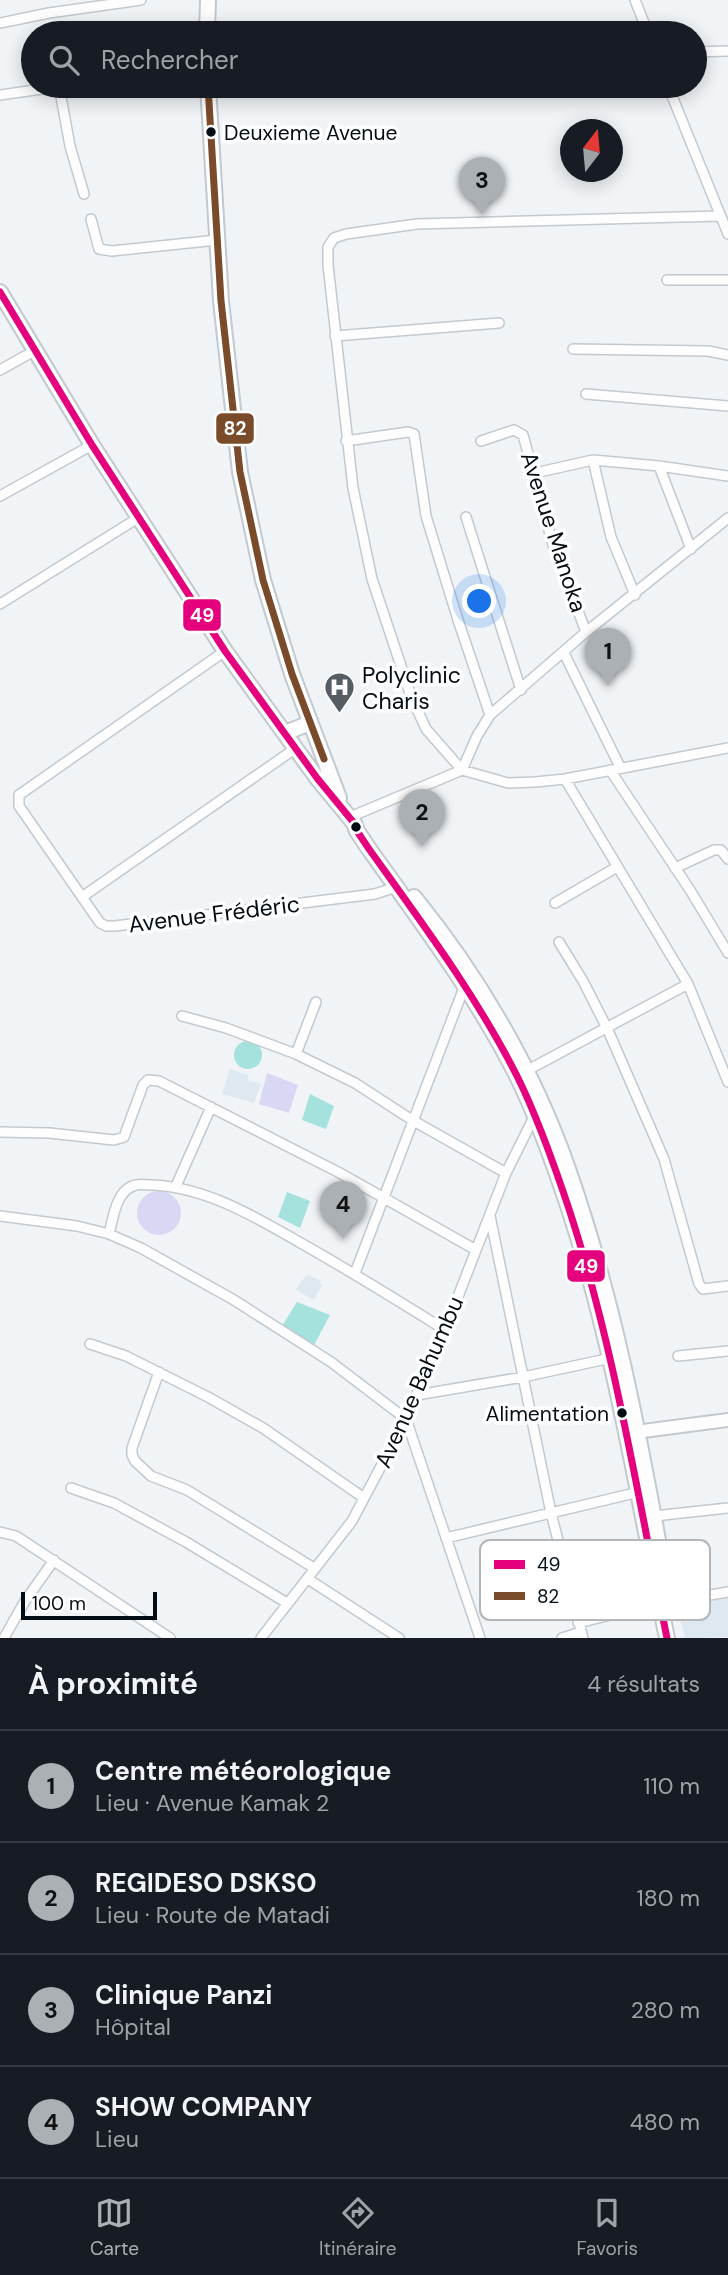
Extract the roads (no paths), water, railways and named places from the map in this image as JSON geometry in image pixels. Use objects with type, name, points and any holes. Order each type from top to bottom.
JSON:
[{"type":"main road","points":[[207,21],[208,0]]},
{"type":"main road","points":[[209,98],[221,301],[240,472],[263,580],[310,723],[357,831],[396,887],[496,1016],[526,1071],[556,1170],[588,1251],[620,1347],[639,1492],[650,1540]]},
{"type":"main road","points":[[0,292],[92,445],[225,651],[317,778],[364,831],[443,932],[465,985],[538,1111]]},
{"type":"main road","points":[[285,733],[310,723]]},
{"type":"main road","points":[[588,1251],[611,1358],[653,1517],[656,1540]]},
{"type":"main road","points":[[665,1620],[667,1638]]},
{"type":"main road","points":[[670,1620],[677,1638]]},
{"type":"street","points":[[0,23],[141,0]]},
{"type":"street","points":[[635,0],[643,21]]},
{"type":"street","points":[[707,52],[728,51]]},
{"type":"street","points":[[0,95],[21,92]]},
{"type":"street","points":[[63,98],[70,146],[83,194]]},
{"type":"street","points":[[673,98],[728,234]]},
{"type":"street","points":[[720,216],[417,224],[346,234],[334,238],[328,247],[346,441],[357,513],[372,579],[411,696],[426,729],[462,770],[508,783],[565,779],[728,748]]},
{"type":"street","points":[[91,219],[99,249],[112,251],[217,240]]},
{"type":"street","points":[[667,280],[728,281]]},
{"type":"street","points":[[335,336],[499,323]]},
{"type":"street","points":[[573,349],[708,351],[728,355]]},
{"type":"street","points":[[0,370],[34,351]]},
{"type":"street","points":[[586,394],[728,406]]},
{"type":"street","name":"Avenue Manoka","points":[[481,441],[513,430],[523,435],[553,545],[586,632]]},
{"type":"street","points":[[346,441],[408,432],[414,434],[426,516],[490,715]]},
{"type":"street","points":[[0,496],[92,445]]},
{"type":"street","points":[[535,473],[593,460],[728,476]]},
{"type":"street","points":[[593,460],[611,537],[635,595]]},
{"type":"street","points":[[659,466],[691,549]]},
{"type":"street","points":[[466,517],[521,690]]},
{"type":"street","points":[[0,604],[138,518]]},
{"type":"street","points":[[349,815],[462,770],[490,715],[586,632],[728,518]]},
{"type":"street","name":"Avenue Frédéric","points":[[225,651],[19,795],[19,806],[100,923],[106,926],[375,894],[396,887]]},
{"type":"street","points":[[564,653],[615,769],[728,953]]},
{"type":"street","points":[[82,897],[296,748]]},
{"type":"street","points":[[565,779],[688,984],[728,1082]]},
{"type":"street","points":[[675,868],[714,850],[721,850],[728,859]]},
{"type":"street","points":[[555,903],[617,867]]},
{"type":"street","points":[[559,942],[607,1028],[664,1159],[699,1284],[703,1289],[728,1286]]},
{"type":"street","points":[[526,1071],[688,984]]},
{"type":"street","points":[[355,1273],[465,985]]},
{"type":"street","points":[[296,1054],[316,1002]]},
{"type":"street","points":[[182,1016],[226,1028],[296,1054],[355,1083],[506,1173]]},
{"type":"street","points":[[0,1132],[49,1133],[114,1140],[124,1137],[143,1085],[148,1080],[159,1081],[385,1197],[476,1250]]},
{"type":"street","points":[[176,1186],[211,1107]]},
{"type":"street","name":"Avenue Bahumbu","points":[[261,1638],[352,1521],[365,1498],[417,1395],[506,1173],[538,1111]]},
{"type":"street","points":[[109,1234],[118,1203],[124,1193],[134,1185],[176,1186],[210,1197],[247,1214],[355,1273],[445,1330]]},
{"type":"street","points":[[490,1215],[558,1540]]},
{"type":"street","points":[[0,1216],[77,1226],[109,1234],[142,1248],[234,1300],[331,1362],[406,1419],[480,1638]]},
{"type":"street","points":[[90,1344],[159,1371],[264,1428],[365,1498]]},
{"type":"street","points":[[678,1356],[728,1351]]},
{"type":"street","points":[[417,1395],[523,1377],[611,1358]]},
{"type":"street","points":[[159,1371],[132,1448],[135,1461],[152,1476],[187,1490],[314,1569]]},
{"type":"street","points":[[632,1432],[728,1420]]},
{"type":"street","points":[[71,1488],[114,1503],[186,1542],[287,1603]]},
{"type":"street","points":[[446,1538],[639,1492]]},
{"type":"street","points":[[653,1517],[728,1508]]},
{"type":"street","points":[[0,1532],[16,1536],[170,1638]]},
{"type":"street","points":[[4,1638],[25,1601],[54,1560]]},
{"type":"street","points":[[308,1579],[399,1638]]},
{"type":"street","points":[[710,1595],[728,1592]]},
{"type":"street","points":[[562,1638],[614,1620]]},
{"type":"place","name":"Deuxieme Avenue","points":[[211,132]]},
{"type":"place","name":"Clinique Panzi","points":[[482,215]]},
{"type":"place","name":"Centre météorologique","points":[[608,686]]},
{"type":"place","name":"Polyclinic Charis","points":[[339,715]]},
{"type":"place","name":"REGIDESO DSKSO","points":[[422,847]]},
{"type":"place","name":"SHOW COMPANY","points":[[343,1239]]},
{"type":"place","name":"Alimentation","points":[[622,1413]]}]
